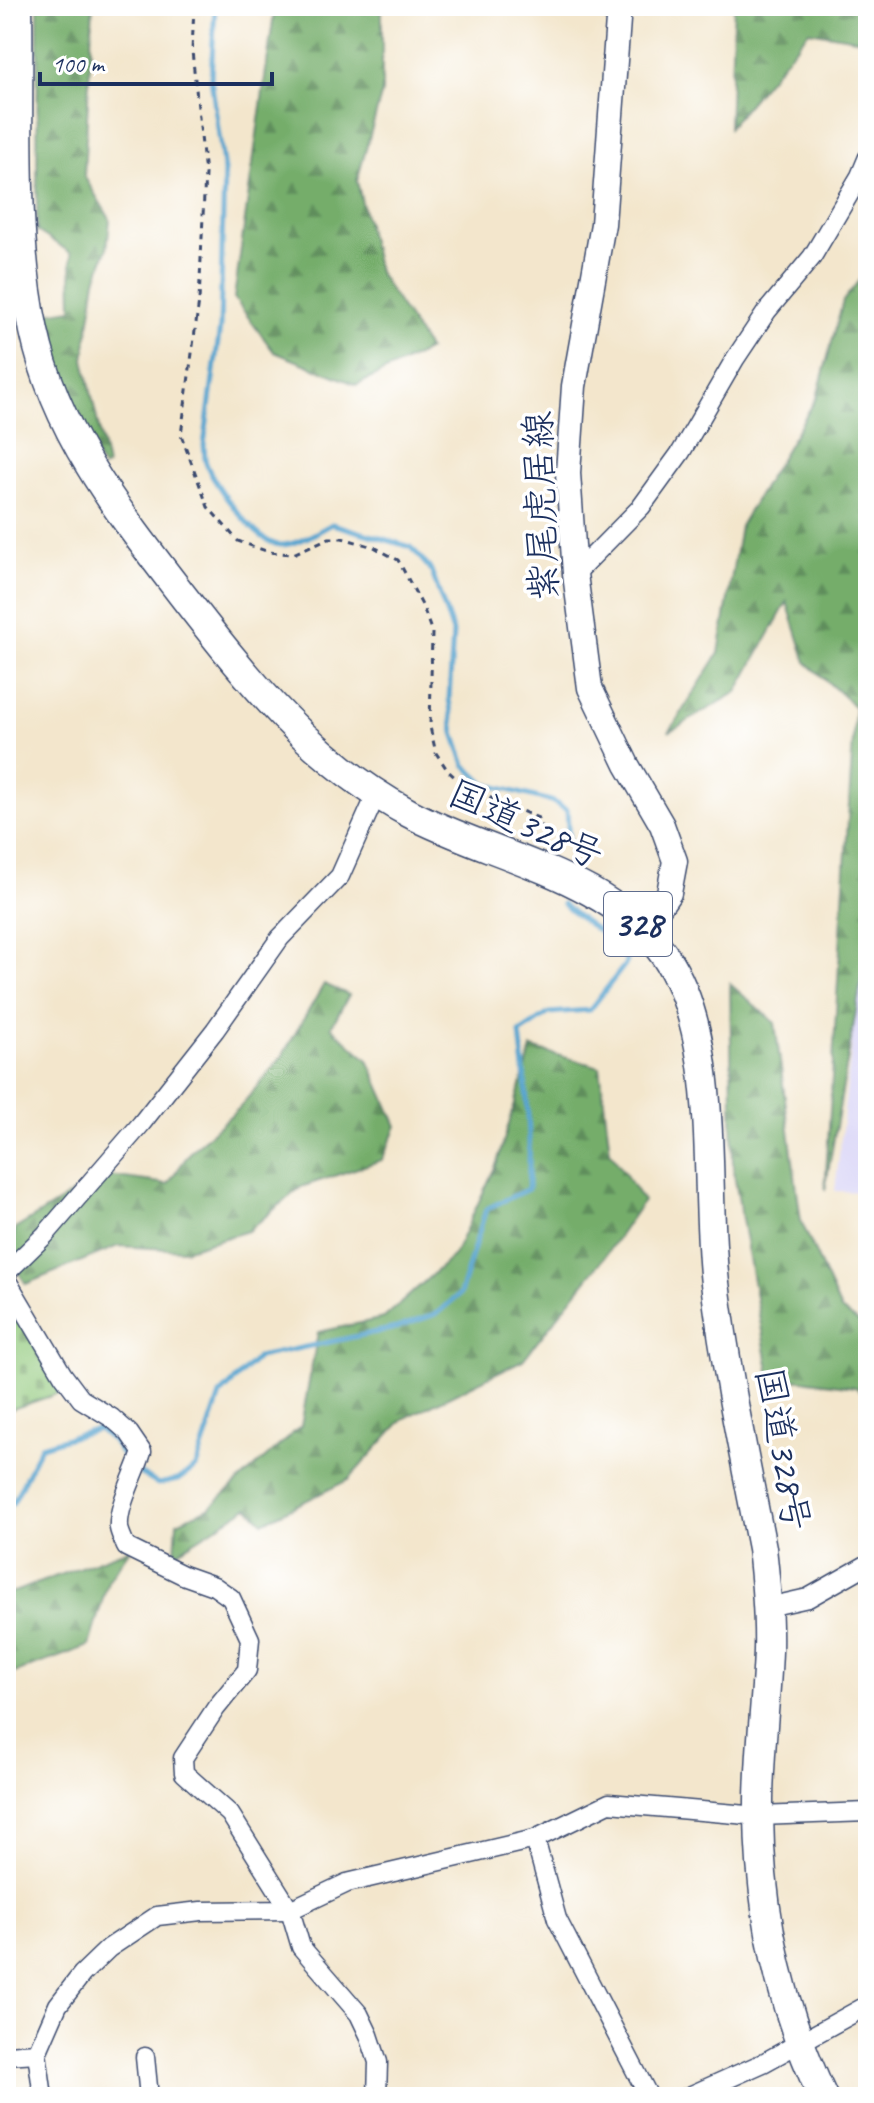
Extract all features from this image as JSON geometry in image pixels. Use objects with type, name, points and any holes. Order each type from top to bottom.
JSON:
[{"type":"highway","name":"国道328号","points":[[18,6],[14,224],[38,347],[59,410],[97,481],[123,519],[261,693],[312,747],[376,795],[446,832],[541,870],[608,902],[644,929],[665,956],[684,989],[697,1029],[702,1062],[710,1235],[716,1288],[762,1548],[768,1607],[759,1816],[767,1913],[784,1995],[823,2097]]},
{"type":"main road","name":"紫尾虎居線","points":[[619,6],[603,224],[574,386],[568,473],[575,574],[590,688],[627,765],[662,825],[675,861],[669,893],[644,929]]},
{"type":"street","points":[[575,574],[641,507],[681,452],[767,311],[812,257],[868,157]]},
{"type":"street","points":[[6,1273],[45,1235],[141,1124],[215,1030],[280,938],[340,876],[376,795]]},
{"type":"street","points":[[6,1279],[63,1375],[81,1399],[112,1418],[129,1433],[142,1452],[124,1502],[119,1528],[126,1547],[183,1575],[214,1586],[231,1598],[250,1639],[247,1670],[216,1708],[183,1758],[184,1773],[230,1814],[290,1910],[301,1947],[359,2014],[378,2062],[377,2097]]},
{"type":"street","points":[[768,1607],[808,1598],[868,1564]]},
{"type":"street","points":[[43,2097],[37,2053],[58,2005],[82,1974],[109,1948],[157,1916],[201,1911],[290,1910],[347,1883],[535,1839],[609,1803],[759,1816],[868,1812]]},
{"type":"street","points":[[535,1839],[557,1919],[649,2097]]},
{"type":"street","points":[[687,2097],[707,2093],[868,2005]]},
{"type":"street","points":[[6,2055],[37,2053]]},
{"type":"street","points":[[145,2057],[149,2097]]},
{"type":"path","points":[[194,6],[192,51],[205,174],[199,301],[181,435],[188,460],[208,507],[238,541],[269,552],[293,554],[329,538],[342,538],[374,547],[398,560],[423,607],[432,633],[430,727],[436,753],[448,771],[467,788],[538,818],[543,834],[541,870]]},
{"type":"shaded area","points":[[868,904],[868,1192],[835,1191]]},
{"type":"green space","points":[[38,6],[93,6],[84,176],[110,219],[107,249],[96,280],[84,359],[107,466],[103,468],[76,422],[40,314],[72,309],[71,253],[37,231]]},
{"type":"green space","points":[[275,6],[382,6],[382,92],[357,181],[378,272],[429,350],[357,385],[274,352],[234,298]]},
{"type":"green space","points":[[734,6],[868,6],[868,41],[809,31],[729,127]]},
{"type":"green space","points":[[868,269],[868,942],[825,1190],[855,707],[806,662],[787,602],[737,692],[669,732],[719,653],[740,526],[817,397],[843,301]]},
{"type":"green space","points":[[324,984],[349,995],[331,1027],[368,1060],[397,1126],[382,1160],[301,1187],[248,1231],[184,1250],[118,1246],[26,1284],[11,1260],[15,1229],[103,1175],[168,1184],[191,1151],[240,1107],[281,1058]]},
{"type":"green space","points":[[730,984],[775,1023],[801,1221],[841,1310],[868,1329],[868,1396],[855,1387],[770,1376],[733,1169]]},
{"type":"green space","points":[[532,1048],[600,1067],[610,1151],[643,1201],[603,1259],[523,1360],[403,1419],[348,1480],[263,1522],[248,1507],[175,1553],[177,1522],[209,1508],[301,1426],[318,1332],[384,1318],[454,1255],[497,1163]]},
{"type":"green space","points":[[6,1306],[30,1337],[60,1393],[6,1411]]},
{"type":"green space","points":[[131,1548],[108,1581],[89,1646],[6,1676],[6,1592],[14,1592]]},
{"type":"waterway","points":[[215,6],[211,78],[224,171],[220,327],[204,445],[210,473],[237,512],[271,542],[280,545],[294,543],[332,524],[411,547],[431,570],[453,632],[449,699],[454,733],[465,765],[485,784],[551,801],[567,810],[569,843]]},
{"type":"waterway","points":[[139,1473],[158,1484],[178,1480],[196,1467],[220,1395],[258,1357],[396,1328],[436,1314],[460,1294],[486,1209],[528,1189],[529,1130],[520,1033],[549,1013],[590,1010],[627,962],[616,946],[563,904]]},
{"type":"waterway","points":[[6,1510],[14,1501],[41,1446],[98,1429],[113,1441],[130,1469]]}]
